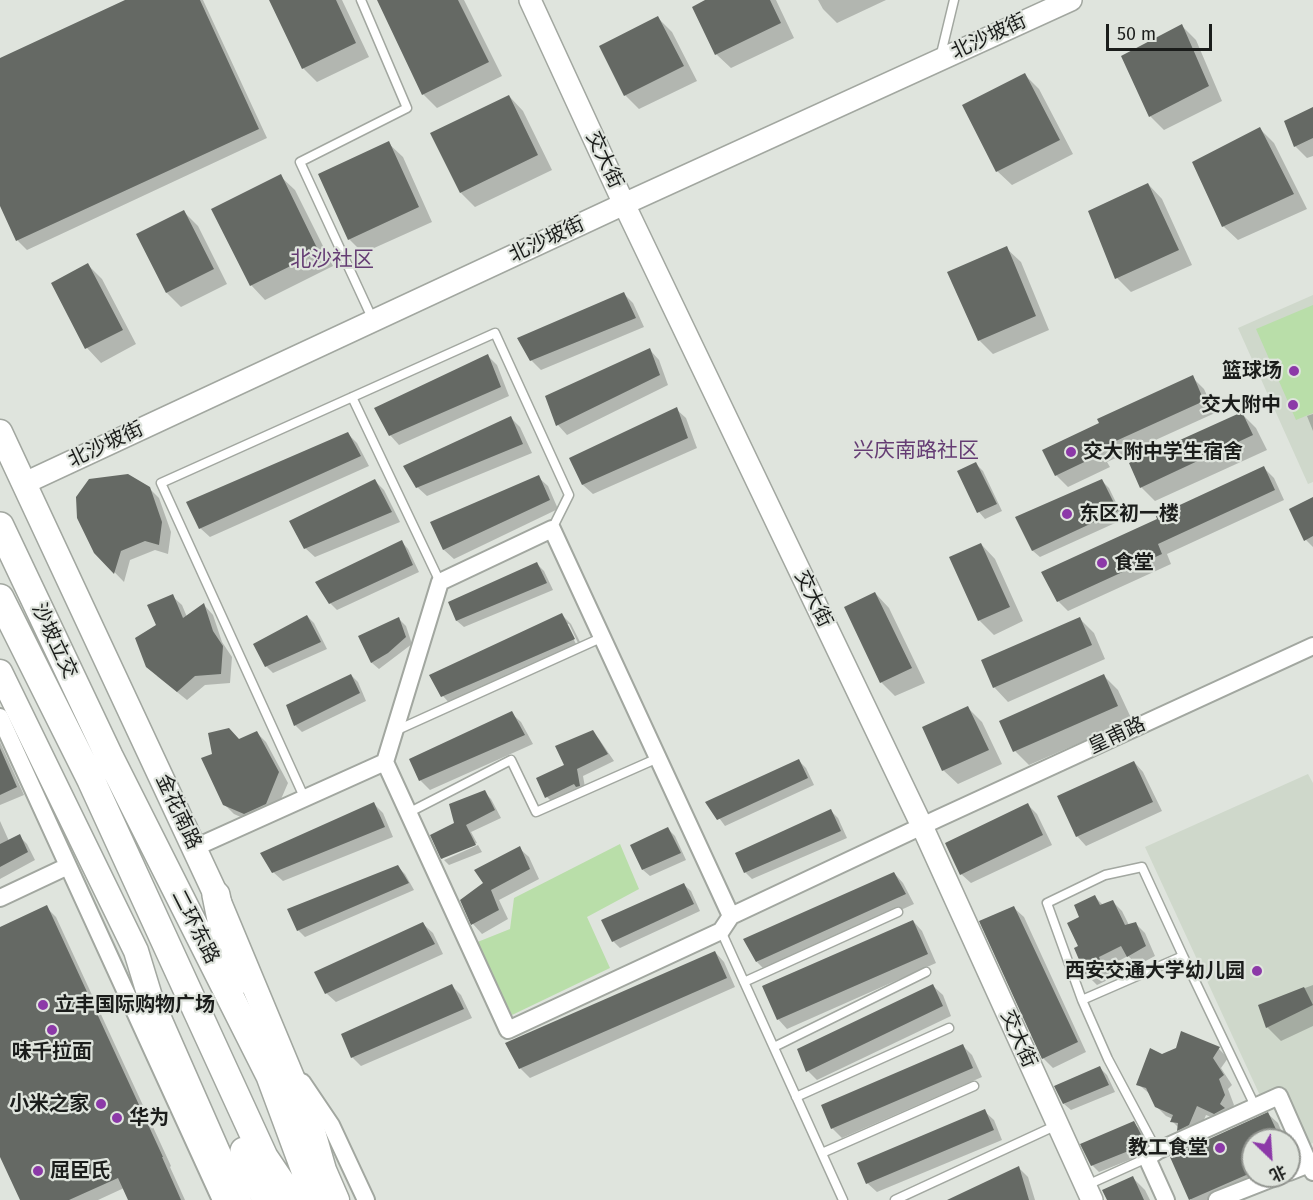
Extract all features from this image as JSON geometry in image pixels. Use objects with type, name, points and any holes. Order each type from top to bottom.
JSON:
[{"type":"highway","name":"沙坡立交","points":[[0,526],[109,756]]},
{"type":"highway","name":"沙坡立交","points":[[0,598],[91,780]]},
{"type":"highway","name":"二环东路","points":[[109,756],[270,1076],[316,1200]]},
{"type":"highway","name":"二环东路","points":[[91,780],[264,1157],[293,1200]]},
{"type":"highway","points":[[216,895],[241,1016]]},
{"type":"highway","points":[[184,983],[222,1102],[266,1200]]},
{"type":"highway","points":[[270,1076],[309,1118]]},
{"type":"main road","name":"金花南路","points":[[0,432],[216,895],[283,1052],[309,1118],[324,1170],[337,1200]]},
{"type":"main road","points":[[0,672],[136,951],[151,1000],[239,1200]]},
{"type":"street","name":"交大街","points":[[530,0],[624,204],[922,826],[1088,1193]]},
{"type":"street","name":"北沙坡街","points":[[25,483],[624,204],[1071,0]]},
{"type":"street","points":[[552,529],[731,916],[721,931],[508,1030],[385,762],[440,582],[552,529]]},
{"type":"street","name":"皇甫路","points":[[731,916],[1313,646]]},
{"type":"street","points":[[0,717],[221,1200]]},
{"type":"street","points":[[194,848],[385,762]]},
{"type":"street","points":[[0,898],[68,866]]},
{"type":"street","points":[[283,1052],[331,1125],[366,1200]]},
{"type":"street","points":[[1166,1200],[1152,1155],[1279,1095],[1312,1166]]},
{"type":"street","points":[[1217,1200],[1248,1188]]},
{"type":"lane","points":[[361,0],[407,108],[300,162],[373,322]]},
{"type":"lane","points":[[939,60],[954,0]]},
{"type":"lane","points":[[305,799],[161,483],[495,333],[569,495],[552,529]]},
{"type":"lane","points":[[352,397],[440,582]]},
{"type":"lane","points":[[394,731],[603,637]]},
{"type":"lane","points":[[408,813],[511,760],[536,812],[658,758]]},
{"type":"lane","points":[[1088,1193],[1152,1155],[1082,1000],[1047,903],[1105,875],[1142,867],[1255,1106]]},
{"type":"lane","points":[[744,982],[898,912]]},
{"type":"lane","points":[[721,931],[843,1200]]},
{"type":"lane","points":[[1082,1000],[1183,956]]},
{"type":"lane","points":[[774,1047],[926,972]]},
{"type":"lane","points":[[796,1097],[949,1028]]},
{"type":"lane","points":[[822,1153],[974,1086]]},
{"type":"lane","points":[[895,1200],[1057,1125]]},
{"type":"shaded area","name":"交大附中","points":[[1313,295],[1313,482],[1308,484],[1238,328]]},
{"type":"shaded area","name":"西安交通大学幼儿园","points":[[1308,774],[1313,783],[1313,1143],[1302,1148],[1301,1128],[1293,1128],[1279,1096],[1263,1102],[1145,847]]},
{"type":"green space","name":"篮球场","points":[[1313,305],[1313,413],[1296,420],[1256,329]]},
{"type":"green space","points":[[620,844],[639,889],[587,917],[610,968],[512,1015],[475,943],[510,929],[514,898]]},
{"type":"building","points":[[125,0],[200,0],[259,129],[16,241],[0,206],[0,58]]},
{"type":"building","points":[[269,0],[336,0],[356,43],[302,69]]},
{"type":"building","points":[[377,0],[458,0],[489,62],[422,95]]},
{"type":"building","points":[[705,0],[770,0],[781,23],[715,55],[692,7]]},
{"type":"building","points":[[658,16],[684,66],[624,96],[599,46]]},
{"type":"building","points":[[1182,24],[1209,86],[1149,117],[1121,56]]},
{"type":"building","points":[[1025,73],[1060,140],[996,172],[962,105]]},
{"type":"building","points":[[509,95],[538,155],[460,193],[430,133]]},
{"type":"building","points":[[1313,107],[1313,138],[1294,147],[1284,121]]},
{"type":"building","points":[[1260,127],[1294,194],[1222,227],[1192,162]]},
{"type":"building","points":[[389,141],[419,207],[348,240],[318,174]]},
{"type":"building","points":[[281,174],[319,252],[250,286],[211,209]]},
{"type":"building","points":[[1148,183],[1179,250],[1115,279],[1088,211]]},
{"type":"building","points":[[184,210],[214,269],[166,293],[136,234]]},
{"type":"building","points":[[1007,246],[1036,316],[978,341],[947,272]]},
{"type":"building","points":[[88,263],[123,330],[85,349],[51,283]]},
{"type":"building","points":[[624,292],[636,318],[530,361],[517,338]]},
{"type":"building","points":[[650,348],[660,375],[556,426],[545,396]]},
{"type":"building","points":[[488,354],[501,387],[389,436],[374,408]]},
{"type":"building","points":[[1193,375],[1204,401],[1096,450],[1099,455],[1055,476],[1042,450],[1099,423],[1097,419]]},
{"type":"building","points":[[677,407],[688,438],[582,485],[569,458]]},
{"type":"building","points":[[1242,412],[1253,435],[1140,488],[1129,463]]},
{"type":"building","points":[[511,416],[523,444],[416,488],[403,466]]},
{"type":"building","points":[[348,432],[361,456],[199,529],[186,502]]},
{"type":"building","points":[[976,462],[997,504],[977,513],[957,471]]},
{"type":"building","points":[[1264,466],[1275,490],[1158,544],[1162,554],[1057,602],[1041,572],[1157,519],[1156,516]]},
{"type":"building","points":[[128,474],[150,487],[162,522],[159,545],[145,541],[121,551],[114,574],[94,553],[77,518],[76,497],[89,479]]},
{"type":"building","points":[[539,475],[550,500],[443,550],[430,522]]},
{"type":"building","points":[[375,479],[392,512],[304,549],[289,521]]},
{"type":"building","name":"东区初一楼","points":[[1102,479],[1118,511],[1032,551],[1015,517]]},
{"type":"building","points":[[1313,497],[1313,536],[1304,541],[1289,509]]},
{"type":"building","points":[[402,540],[413,565],[329,604],[315,582]]},
{"type":"building","points":[[981,543],[1010,607],[978,621],[949,557]]},
{"type":"building","points":[[537,562],[547,583],[456,621],[448,602]]},
{"type":"building","points":[[875,592],[912,668],[880,683],[844,607]]},
{"type":"building","points":[[173,594],[183,618],[204,603],[213,631],[223,646],[221,674],[195,676],[177,692],[146,667],[135,638],[156,625],[147,605]]},
{"type":"building","points":[[562,613],[575,639],[441,697],[429,675]]},
{"type":"building","points":[[307,615],[321,642],[265,667],[253,644]]},
{"type":"building","points":[[399,617],[406,637],[388,653],[371,663],[358,636]]},
{"type":"building","points":[[1080,617],[1092,645],[993,688],[981,660]]},
{"type":"building","points":[[351,674],[360,693],[294,726],[286,705]]},
{"type":"building","points":[[1104,674],[1118,706],[1013,752],[999,721]]},
{"type":"building","points":[[968,706],[989,750],[942,771],[922,727]]},
{"type":"building","points":[[512,711],[525,735],[419,781],[409,759]]},
{"type":"building","points":[[229,728],[239,739],[257,731],[279,772],[266,804],[244,814],[223,805],[201,758],[212,754],[208,733]]},
{"type":"building","points":[[593,730],[608,754],[577,769],[580,786],[576,787],[574,784],[545,798],[536,778],[564,765],[555,746]]},
{"type":"building","points":[[0,748],[17,787],[0,795]]},
{"type":"building","points":[[799,759],[808,778],[717,820],[705,802]]},
{"type":"building","points":[[1134,761],[1153,802],[1076,837],[1057,796]]},
{"type":"building","points":[[485,790],[495,810],[466,825],[476,845],[441,859],[430,835],[454,823],[449,804]]},
{"type":"building","points":[[374,802],[385,827],[272,873],[260,853]]},
{"type":"building","points":[[1028,803],[1043,835],[960,875],[945,843]]},
{"type":"building","points":[[831,809],[841,831],[744,873],[735,853]]},
{"type":"building","points":[[668,827],[681,853],[642,870],[630,845]]},
{"type":"building","points":[[20,834],[28,852],[0,867],[0,844]]},
{"type":"building","points":[[520,846],[530,869],[491,890],[499,910],[471,925],[460,900],[483,883],[474,870]]},
{"type":"building","points":[[398,865],[409,883],[297,931],[287,909]]},
{"type":"building","points":[[894,872],[906,894],[756,962],[743,939]]},
{"type":"building","points":[[684,883],[694,904],[612,942],[601,920]]},
{"type":"building","points":[[1095,895],[1100,905],[1113,900],[1125,925],[1136,922],[1146,946],[1127,957],[1121,946],[1099,957],[1104,969],[1086,976],[1074,948],[1078,946],[1067,923],[1079,917],[1074,905]]},
{"type":"building","name":"立丰国际购物广场","points":[[47,905],[181,1200],[128,1200],[118,1178],[69,1200],[20,1200],[0,1157],[0,927]]},
{"type":"building","points":[[1014,906],[1078,1042],[1042,1059],[979,921]]},
{"type":"building","points":[[913,920],[928,954],[777,1020],[762,986]]},
{"type":"building","points":[[423,922],[435,944],[325,994],[314,972]]},
{"type":"building","points":[[715,951],[727,978],[519,1069],[505,1043]]},
{"type":"building","points":[[452,984],[464,1009],[351,1058],[341,1034]]},
{"type":"building","points":[[933,984],[943,1006],[806,1072],[797,1049]]},
{"type":"building","points":[[1304,987],[1313,1005],[1266,1028],[1258,1005]]},
{"type":"building","points":[[1181,1031],[1220,1047],[1213,1058],[1224,1075],[1219,1079],[1225,1095],[1220,1104],[1225,1108],[1214,1114],[1197,1106],[1189,1125],[1177,1131],[1178,1123],[1170,1122],[1173,1115],[1155,1107],[1146,1088],[1136,1085],[1150,1048],[1162,1054],[1176,1048]]},
{"type":"building","points":[[963,1044],[973,1068],[831,1129],[821,1105]]},
{"type":"building","points":[[1100,1066],[1109,1085],[1063,1104],[1054,1086]]},
{"type":"building","points":[[985,1109],[994,1130],[866,1184],[857,1163]]},
{"type":"building","name":"教工食堂","points":[[1268,1112],[1275,1128],[1241,1128],[1241,1177],[1189,1200],[1170,1157]]},
{"type":"building","points":[[1134,1121],[1146,1144],[1091,1166],[1080,1144]]},
{"type":"building","points":[[1019,1166],[1029,1200],[947,1200]]},
{"type":"building","points":[[1133,1176],[1144,1200],[1107,1200],[1102,1190]]},
{"type":"place","name":"篮球场","points":[[1294,371]]},
{"type":"place","name":"交大附中","points":[[1293,405]]},
{"type":"place","name":"交大附中学生宿舍","points":[[1071,452]]},
{"type":"place","name":"东区初一楼","points":[[1067,514]]},
{"type":"place","name":"食堂","points":[[1102,563]]},
{"type":"place","name":"西安交通大学幼儿园","points":[[1257,971]]},
{"type":"place","name":"立丰国际购物广场","points":[[43,1005]]},
{"type":"place","name":"味千拉面","points":[[52,1030]]},
{"type":"place","name":"小米之家","points":[[101,1104]]},
{"type":"place","name":"华为","points":[[117,1118]]},
{"type":"place","name":"教工食堂","points":[[1220,1148]]},
{"type":"place","name":"屈臣氏","points":[[38,1171]]},
{"type":"district","name":"北沙社区","points":[[332,260]]},
{"type":"district","name":"兴庆南路社区","points":[[916,451]]}]
